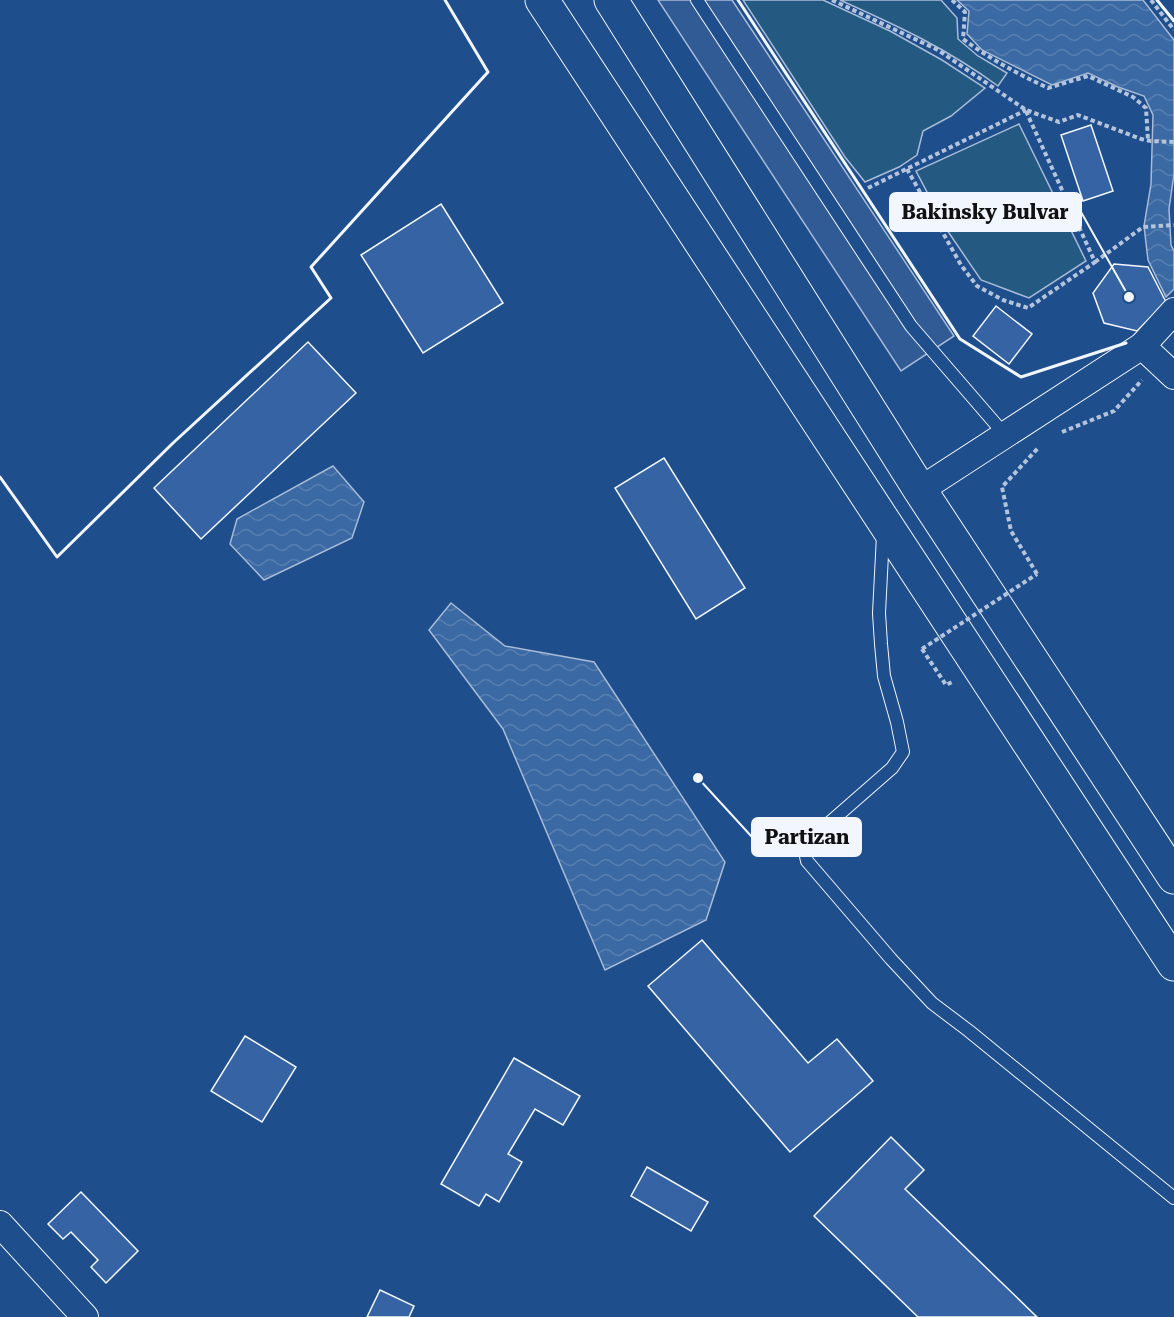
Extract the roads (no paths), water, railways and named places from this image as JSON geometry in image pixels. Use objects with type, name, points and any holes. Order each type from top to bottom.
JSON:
[{"type":"main road","points":[[542,0],[1174,964]]},
{"type":"main road","points":[[611,0],[920,490],[1174,877]]},
{"type":"street","points":[[920,490],[1006,436],[1158,361],[1174,311]]},
{"type":"street","points":[[0,1224],[85,1317]]},
{"type":"lane","points":[[697,0],[911,326],[1006,436]]},
{"type":"lane","points":[[884,522],[879,613],[881,644],[884,676],[903,752],[892,768],[812,838],[804,848],[807,861],[932,1003],[1174,1198]]},
{"type":"water","points":[[957,0],[1143,0],[1174,40],[1174,174],[1169,209],[1171,245],[1174,251],[1174,289],[1166,297],[1148,260],[1144,226],[1151,184],[1153,115],[1144,96],[1088,73],[1052,85],[982,50],[967,34],[969,11]]},
{"type":"water","points":[[333,466],[364,502],[352,538],[264,580],[230,544],[237,519]]},
{"type":"water","points":[[451,603],[505,646],[594,662],[725,862],[706,920],[605,970],[503,729],[429,630]]},
{"type":"place","name":"Bakinsky Bulvar","points":[[1129,297]]},
{"type":"place","name":"Partizan","points":[[698,778]]}]
